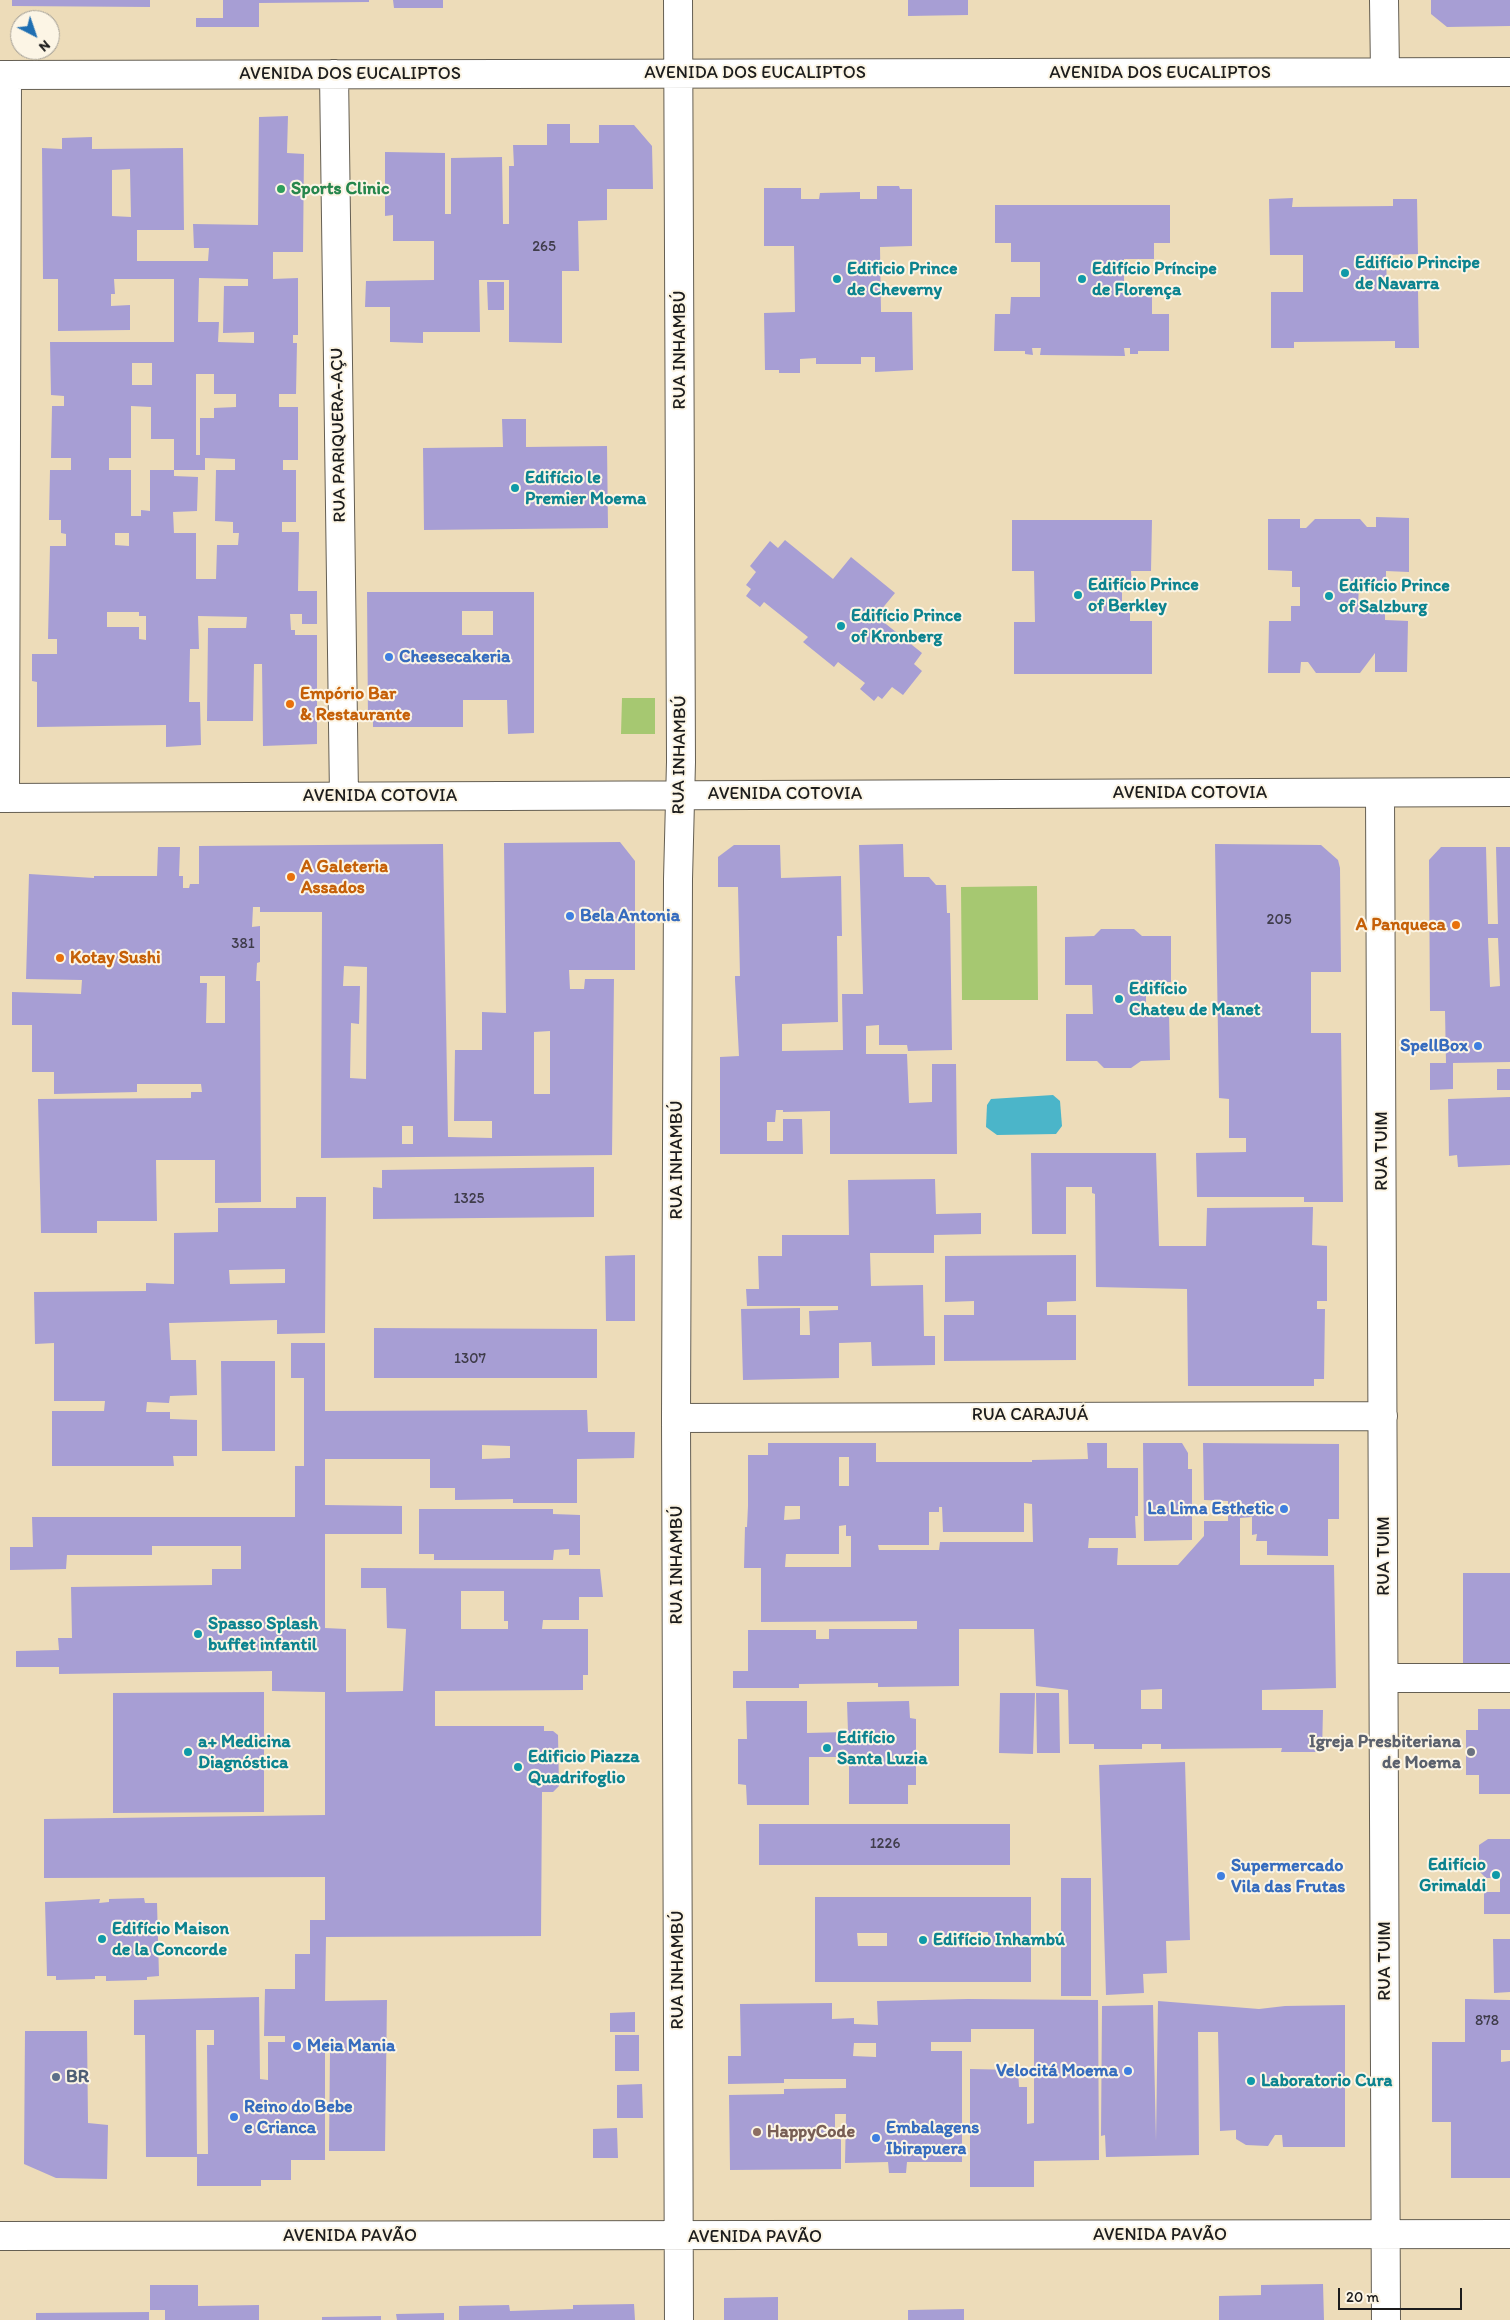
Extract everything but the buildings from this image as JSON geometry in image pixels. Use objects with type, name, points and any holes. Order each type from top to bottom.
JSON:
[{"type":"street","name":"RUA INHAMBÚ","points":[[678,0],[680,794],[676,1418],[678,2320]]},
{"type":"street","points":[[1384,0],[1385,72]]},
{"type":"street","name":"AVENIDA DOS EUCALIPTOS","points":[[4,75],[1510,72]]},
{"type":"street","name":"RUA PARIQUERA-AÇU","points":[[334,74],[344,796]]},
{"type":"street","points":[[3,798],[4,75]]},
{"type":"street","name":"AVENIDA COTOVIA","points":[[3,798],[1510,792]]},
{"type":"street","name":"RUA TUIM","points":[[1380,793],[1386,2320]]},
{"type":"street","name":"RUA CARAJUÁ","points":[[676,1418],[1383,1416]]},
{"type":"street","points":[[1384,1678],[1510,1678]]},
{"type":"street","name":"AVENIDA PAVÃO","points":[[0,2236],[678,2237],[1510,2234]]},
{"type":"green space","points":[[622,698],[655,698],[655,734],[621,734]]},
{"type":"green space","points":[[1037,886],[1038,1000],[962,1000],[961,887]]},
{"type":"water","points":[[1053,1095],[1060,1101],[1062,1126],[1056,1134],[997,1135],[986,1127],[987,1105],[991,1099]]},
{"type":"place","name":"Sports Clinic","points":[[281,189]]},
{"type":"place","name":"Edifício Principe de Navarra","points":[[1345,273]]},
{"type":"place","name":"Edificio Prince de Cheverny","points":[[837,279]]},
{"type":"place","name":"Edifício Príncipe de Florença","points":[[1082,279]]},
{"type":"place","name":"Edifício le Premier Moema","points":[[515,488]]},
{"type":"place","name":"Edifício Prince of Berkley","points":[[1078,595]]},
{"type":"place","name":"Edifício Prince of Salzburg","points":[[1329,596]]},
{"type":"place","name":"Edifício Prince of Kronberg","points":[[841,626]]},
{"type":"place","name":"Cheesecakeria","points":[[389,657]]},
{"type":"place","name":"Empório Bar & Restaurante","points":[[290,704]]},
{"type":"place","name":"A Galeteria Assados","points":[[291,877]]},
{"type":"place","name":"Bela Antonia","points":[[570,916]]},
{"type":"place","name":"A Panqueca","points":[[1456,925]]},
{"type":"place","name":"Kotay Sushi","points":[[60,958]]},
{"type":"place","name":"Edifício Chateu de Manet","points":[[1119,999]]},
{"type":"place","name":"SpellBox","points":[[1478,1046]]},
{"type":"place","name":"La Lima Esthetic","points":[[1284,1509]]},
{"type":"place","name":"Spasso Splash buffet infantil","points":[[198,1634]]},
{"type":"place","name":"Edifício Santa Luzia","points":[[827,1748]]},
{"type":"place","name":"a+ Medicina Diagnóstica","points":[[188,1752]]},
{"type":"place","name":"Igreja Presbiteriana de Moema","points":[[1471,1752]]},
{"type":"place","name":"Edificio Piazza Quadrifoglio","points":[[518,1767]]},
{"type":"place","name":"Edifício Grimaldi","points":[[1496,1875]]},
{"type":"place","name":"Supermercado Vila das Frutas","points":[[1221,1876]]},
{"type":"place","name":"Edifício Maison de la Concorde","points":[[102,1939]]},
{"type":"place","name":"Edifício Inhambú","points":[[923,1940]]},
{"type":"place","name":"Meia Mania","points":[[297,2046]]},
{"type":"place","name":"Velocitá Moema","points":[[1128,2071]]},
{"type":"place","name":"BR","points":[[56,2077]]},
{"type":"place","name":"Laboratorio Cura","points":[[1251,2081]]},
{"type":"place","name":"Reino do Bebe e Crianca","points":[[234,2117]]},
{"type":"place","name":"HappyCode","points":[[757,2132]]},
{"type":"place","name":"Embalagens Ibirapuera","points":[[876,2138]]}]
